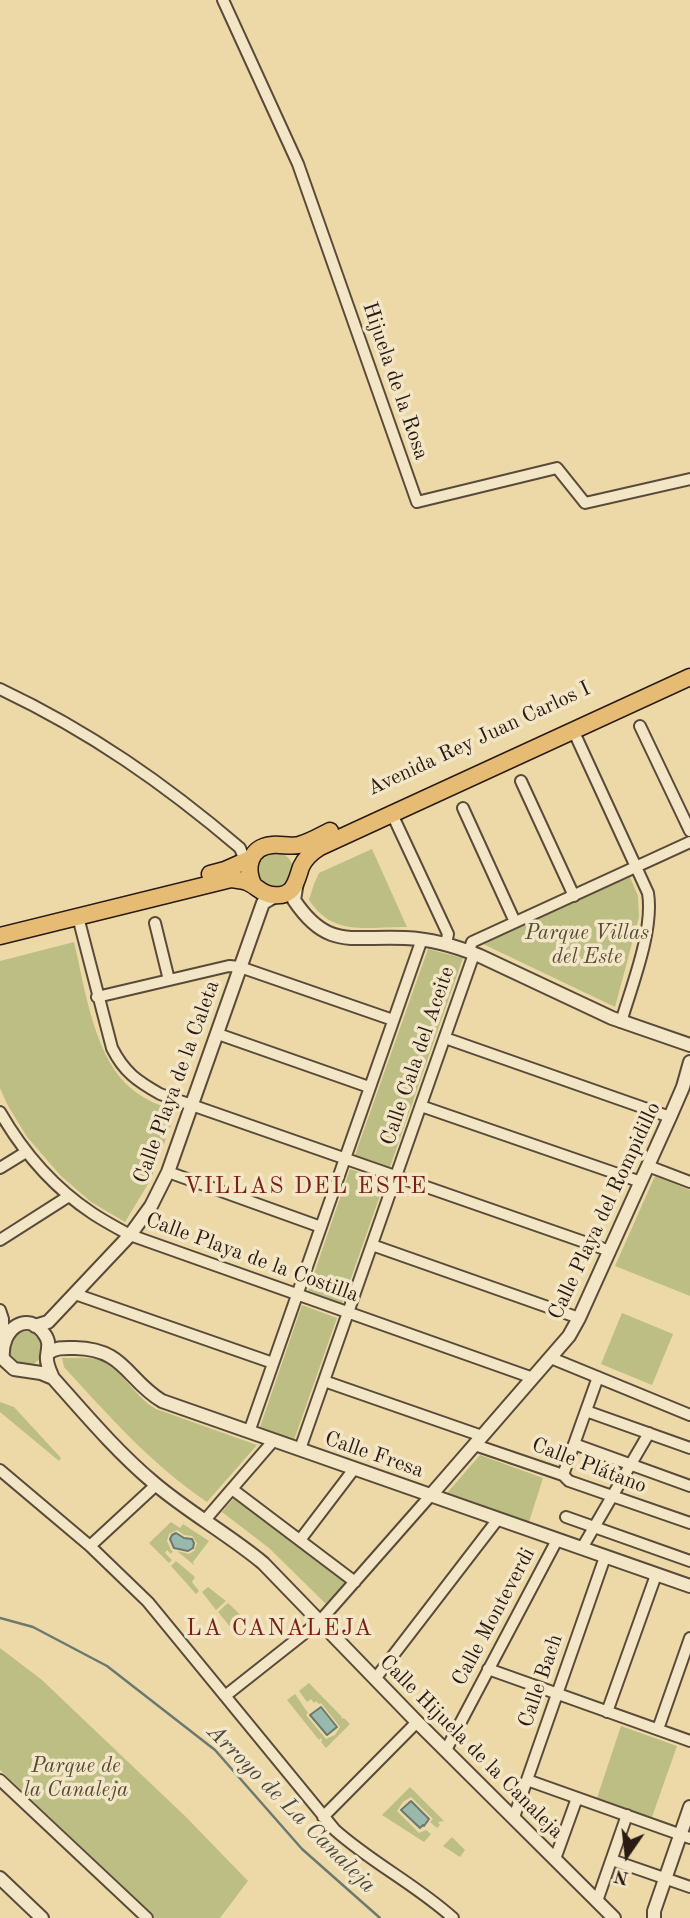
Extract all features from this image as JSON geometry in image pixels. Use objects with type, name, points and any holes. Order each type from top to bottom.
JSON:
[{"type":"main road","name":"Avenida Rey Juan Carlos I","points":[[0,926],[225,870],[276,845],[297,846],[308,842],[690,666]]},
{"type":"main road","name":"Avenida Rey Juan Carlos I","points":[[271,895],[292,889],[311,853],[320,847],[690,677]]},
{"type":"main road","points":[[284,846],[297,858],[299,876]]},
{"type":"main road","points":[[249,858],[271,895]]},
{"type":"main road","points":[[0,936],[231,879],[247,882],[271,895]]},
{"type":"street","name":"Hijuela de la Rosa","points":[[223,0],[298,164],[417,502],[557,468],[585,503],[690,479]]},
{"type":"street","points":[[0,689],[100,743],[142,770],[249,858]]},
{"type":"street","points":[[640,726],[690,831]]},
{"type":"street","points":[[573,730],[648,893],[649,917],[621,1022]]},
{"type":"street","points":[[521,781],[574,896]]},
{"type":"street","points":[[463,808],[515,922]]},
{"type":"street","points":[[392,814],[448,934],[446,944]]},
{"type":"street","points":[[471,952],[472,943],[690,842]]},
{"type":"street","points":[[271,895],[335,936],[352,939],[422,939],[446,944],[471,952],[621,1022],[690,1045]]},
{"type":"street","name":"Calle Playa de la Caleta","points":[[29,1324],[48,1322],[130,1235],[151,1206],[168,1172],[240,967],[271,895]]},
{"type":"street","points":[[78,917],[112,1048],[120,1064],[136,1080],[160,1094],[610,1251]]},
{"type":"street","points":[[155,923],[169,980]]},
{"type":"street","name":"Calle Cala del Aceite","points":[[249,1432],[422,939]]},
{"type":"street","name":"Calle Cala del Aceite","points":[[300,1450],[421,1106],[471,952]]},
{"type":"street","points":[[97,997],[229,966],[240,967],[393,1020]]},
{"type":"street","points":[[218,1034],[369,1087]]},
{"type":"street","points":[[444,1038],[670,1117]]},
{"type":"street","name":"Calle Playa del Rompidillo","points":[[225,1696],[320,1621],[569,1336],[670,1117],[690,1062]]},
{"type":"street","points":[[421,1106],[641,1182]]},
{"type":"street","name":"Calle Playa de la Costilla","points":[[0,1112],[44,1174],[92,1214],[130,1235],[533,1378]]},
{"type":"street","points":[[0,1168],[26,1152]]},
{"type":"street","points":[[648,1166],[690,1182]]},
{"type":"street","points":[[168,1172],[320,1227]]},
{"type":"street","points":[[0,1240],[69,1196]]},
{"type":"street","points":[[372,1245],[579,1318]]},
{"type":"street","points":[[75,1294],[273,1363]]},
{"type":"street","points":[[29,1324],[0,1310],[2,1357],[14,1369],[53,1378]]},
{"type":"street","points":[[30,1371],[37,1368],[49,1347],[48,1322]]},
{"type":"street","points":[[2,1339],[8,1329],[29,1324]]},
{"type":"street","name":"Calle Hijuela de la Canaleja","points":[[29,1324],[49,1347],[48,1366],[53,1378],[116,1448],[156,1485],[250,1552],[615,1918]]},
{"type":"street","name":"Calle Fresa","points":[[49,1347],[91,1348],[106,1353],[162,1401],[690,1586]]},
{"type":"street","points":[[551,1358],[690,1415]]},
{"type":"street","points":[[564,1475],[598,1377]]},
{"type":"street","name":"Calle Plátano","points":[[324,1381],[564,1475],[569,1481],[690,1523]]},
{"type":"street","points":[[586,1411],[690,1448]]},
{"type":"street","points":[[582,1548],[649,1433]]},
{"type":"street","points":[[205,1520],[274,1440]]},
{"type":"street","points":[[574,1444],[690,1486]]},
{"type":"street","points":[[300,1539],[354,1469]]},
{"type":"street","points":[[0,1470],[90,1546],[148,1602],[323,1817],[349,1843],[422,1892],[453,1918]]},
{"type":"street","points":[[90,1546],[156,1485]]},
{"type":"street","points":[[232,1489],[355,1582]]},
{"type":"street","points":[[566,1517],[690,1561]]},
{"type":"street","points":[[375,1679],[498,1519]]},
{"type":"street","name":"Calle Monteverdi","points":[[446,1750],[557,1540]]},
{"type":"street","name":"Calle Bach","points":[[514,1817],[605,1557]]},
{"type":"street","points":[[607,1712],[656,1574]]},
{"type":"street","points":[[658,1729],[690,1638]]},
{"type":"street","points":[[488,1669],[690,1741]]},
{"type":"street","points":[[323,1817],[417,1722]]},
{"type":"street","points":[[0,1780],[147,1918]]},
{"type":"street","points":[[527,1780],[685,1836]]},
{"type":"street","points":[[555,1859],[577,1798]]},
{"type":"street","points":[[650,1915],[685,1836],[690,1807]]},
{"type":"street","points":[[597,1901],[627,1815]]},
{"type":"street","points":[[612,1860],[690,1887]]},
{"type":"street","points":[[0,1878],[42,1918]]},
{"type":"green space","points":[[372,849],[407,927],[365,928],[341,925],[329,920],[309,900],[319,873]]},
{"type":"green space","points":[[275,852],[288,857],[293,870],[288,883],[275,888],[262,883],[257,870],[262,857]]},
{"type":"green space","name":"Parque Villas del Este","points":[[630,877],[638,896],[639,917],[615,1007],[483,944]]},
{"type":"green space","points":[[74,942],[93,1022],[109,1061],[120,1077],[138,1094],[176,1111],[151,1179],[125,1222],[91,1202],[61,1176],[27,1137],[0,1088],[0,961]]},
{"type":"green space","points":[[428,949],[463,958],[390,1167],[355,1155]]},
{"type":"green space","points":[[350,1169],[385,1181],[342,1304],[308,1291]]},
{"type":"green space","points":[[655,1176],[690,1190],[690,1296],[615,1266]]},
{"type":"green space","points":[[302,1305],[337,1318],[294,1440],[260,1427]]},
{"type":"green space","points":[[622,1313],[673,1334],[652,1385],[601,1364]]},
{"type":"green space","points":[[25,1330],[38,1335],[43,1348],[38,1361],[25,1366],[12,1361],[7,1348],[12,1335]]},
{"type":"green space","points":[[62,1358],[92,1358],[105,1363],[156,1409],[257,1445],[207,1502],[167,1472],[131,1439],[64,1367]]},
{"type":"green space","points":[[0,1402],[14,1407],[61,1458],[59,1461],[0,1412]]},
{"type":"green space","points":[[480,1455],[543,1478],[529,1522],[447,1493]]},
{"type":"green space","points":[[235,1497],[345,1582],[326,1604],[269,1548],[222,1512]]},
{"type":"green space","points":[[171,1522],[180,1528],[183,1524],[209,1541],[193,1562],[194,1565],[177,1551],[189,1554],[194,1551],[197,1543],[192,1536],[177,1530],[169,1534],[167,1541],[173,1551],[171,1554],[167,1550],[165,1553],[172,1560],[169,1563],[149,1543]]},
{"type":"green space","points":[[176,1561],[195,1577],[192,1582],[199,1591],[196,1594],[171,1566]]},
{"type":"green space","points":[[208,1587],[226,1601],[216,1610],[202,1592]]},
{"type":"green space","points":[[228,1603],[245,1619],[232,1629],[218,1612]]},
{"type":"green space","name":"Parque de la Canaleja","points":[[0,1648],[42,1680],[186,1817],[248,1881],[220,1918],[155,1918],[0,1770]]},
{"type":"green space","points":[[309,1683],[341,1719],[344,1718],[350,1724],[326,1748],[321,1738],[319,1740],[287,1700],[295,1694],[308,1713],[306,1715],[326,1739],[335,1735],[340,1727],[321,1703],[314,1703],[311,1699],[307,1702],[299,1691]]},
{"type":"green space","points":[[621,1726],[677,1746],[652,1817],[597,1798]]},
{"type":"green space","points":[[410,1787],[444,1821],[438,1822],[440,1825],[437,1828],[430,1822],[433,1819],[411,1797],[403,1802],[397,1811],[419,1833],[426,1830],[431,1834],[424,1842],[382,1815]]},
{"type":"green space","points":[[452,1837],[465,1850],[460,1857],[443,1846]]},
{"type":"shaded area","points":[[176,1533],[192,1539],[193,1548],[188,1551],[174,1548],[170,1539]]},
{"type":"shaded area","points":[[321,1707],[337,1727],[327,1735],[310,1715]]},
{"type":"shaded area","points":[[411,1801],[429,1819],[420,1828],[401,1810]]},
{"type":"waterway","name":"Arroyo de La Canaleja","points":[[0,1618],[33,1627],[107,1666],[215,1750],[302,1849],[380,1918]]},
{"type":"district","name":"VILLAS DEL ESTE","points":[[306,1187]]},
{"type":"district","name":"LA CANALEJA","points":[[280,1629]]}]
